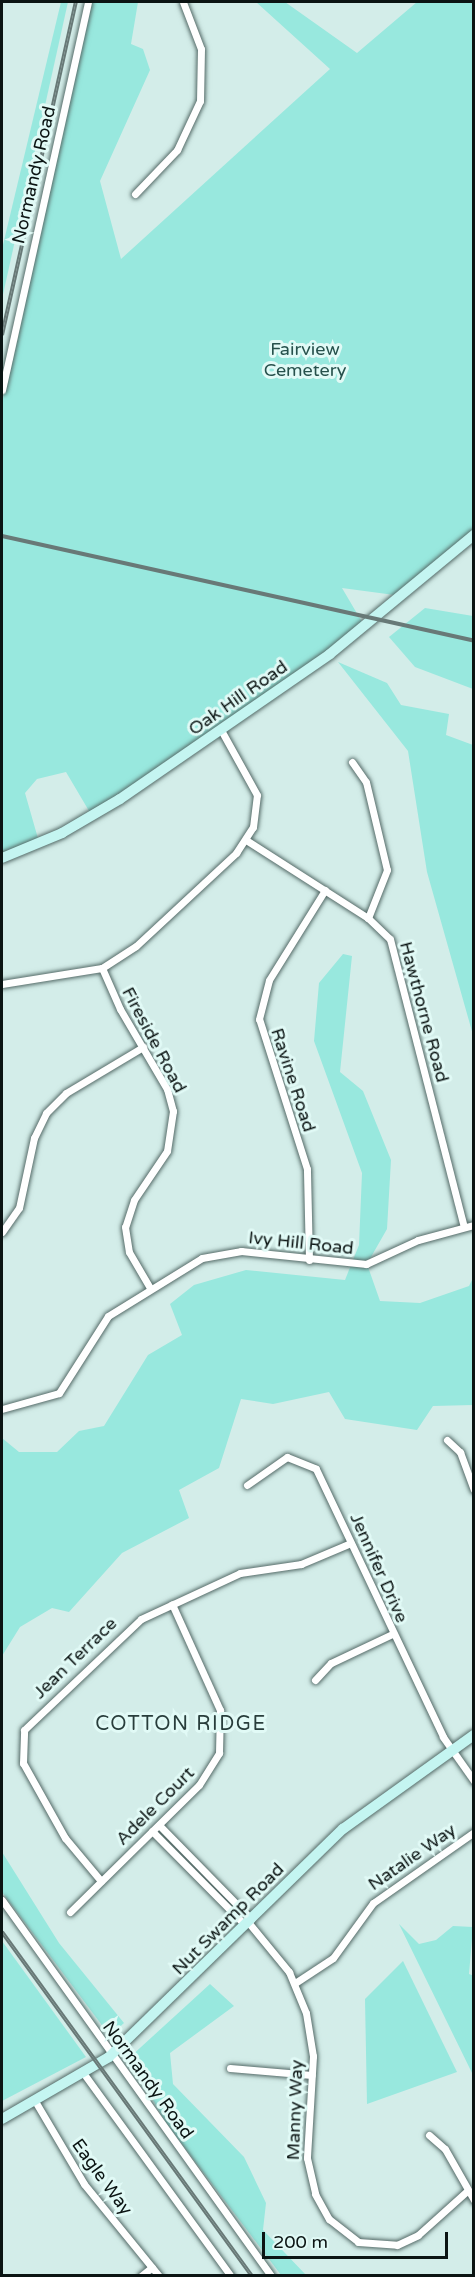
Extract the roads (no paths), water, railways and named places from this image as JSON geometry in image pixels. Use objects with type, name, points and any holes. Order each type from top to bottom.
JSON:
[{"type":"main road","name":"Oak Hill Road","points":[[2,858],[80,824],[221,730],[336,649],[474,535]]},
{"type":"main road","name":"Nut Swamp Road","points":[[2,2119],[84,2074],[111,2055],[344,1829],[474,1736]]},
{"type":"street","name":"Normandy Road","points":[[2,390],[88,2]]},
{"type":"street","points":[[135,194],[165,166],[197,113],[203,83],[201,50],[183,2]]},
{"type":"street","points":[[2,984],[102,968],[136,946],[246,840],[257,795],[221,730]]},
{"type":"street","points":[[352,762],[366,782],[387,870],[384,890],[368,918]]},
{"type":"street","name":"Hawthorne Road","points":[[246,840],[368,918],[393,946],[464,1227]]},
{"type":"street","name":"Ravine Road","points":[[309,1260],[307,1169],[259,1019],[269,980],[325,890]]},
{"type":"street","name":"Fireside Road","points":[[102,968],[167,1089],[174,1118],[167,1151],[134,1200],[125,1227],[129,1252],[150,1288]]},
{"type":"street","points":[[2,1232],[20,1208],[34,1138],[46,1113],[66,1093],[143,1047]]},
{"type":"street","name":"Ivy Hill Road","points":[[2,1409],[59,1393],[101,1324],[150,1288],[188,1264],[230,1252],[366,1264],[474,1225]]},
{"type":"street","points":[[447,1440],[460,1452],[474,1490]]},
{"type":"street","name":"Jennifer Drive","points":[[247,1485],[285,1458],[307,1461],[319,1474],[392,1634],[452,1751],[474,1781]]},
{"type":"street","name":"Jean Terrace","points":[[101,1881],[51,1814],[23,1763],[20,1740],[30,1722],[120,1634],[172,1604],[240,1573],[301,1564],[351,1543]]},
{"type":"street","name":"Adele Court","points":[[70,1912],[208,1774],[222,1733],[217,1701],[172,1604]]},
{"type":"street","points":[[315,1680],[331,1663],[392,1634]]},
{"type":"street","points":[[159,1825],[203,1870],[248,1922]]},
{"type":"street","points":[[152,1831],[248,1922]]},
{"type":"street","name":"Natalie Way","points":[[295,1983],[333,1958],[373,1903],[474,1832]]},
{"type":"street","points":[[197,1876],[203,1870]]},
{"type":"street","name":"Normandy Road","points":[[2,1900],[271,2276]]},
{"type":"street","name":"Manny Way","points":[[248,1922],[295,1983],[310,2029],[312,2075],[309,2174],[325,2214],[345,2235],[374,2246],[404,2242],[467,2191]]},
{"type":"street","points":[[230,2068],[312,2075]]},
{"type":"street","points":[[84,2074],[231,2276]]},
{"type":"street","name":"Eagle Way","points":[[35,2101],[84,2184],[159,2276]]},
{"type":"street","points":[[429,2134],[444,2149],[474,2200]]},
{"type":"street","points":[[141,2276],[152,2267]]},
{"type":"railway","points":[[2,335],[76,2]]},
{"type":"railway","points":[[2,536],[474,641]]},
{"type":"railway","points":[[2,1932],[252,2276]]},
{"type":"district","name":"COTTON RIDGE","points":[[181,1724]]},
{"type":"park label","name":"Fairview Cemetery","points":[[305,360]]}]
